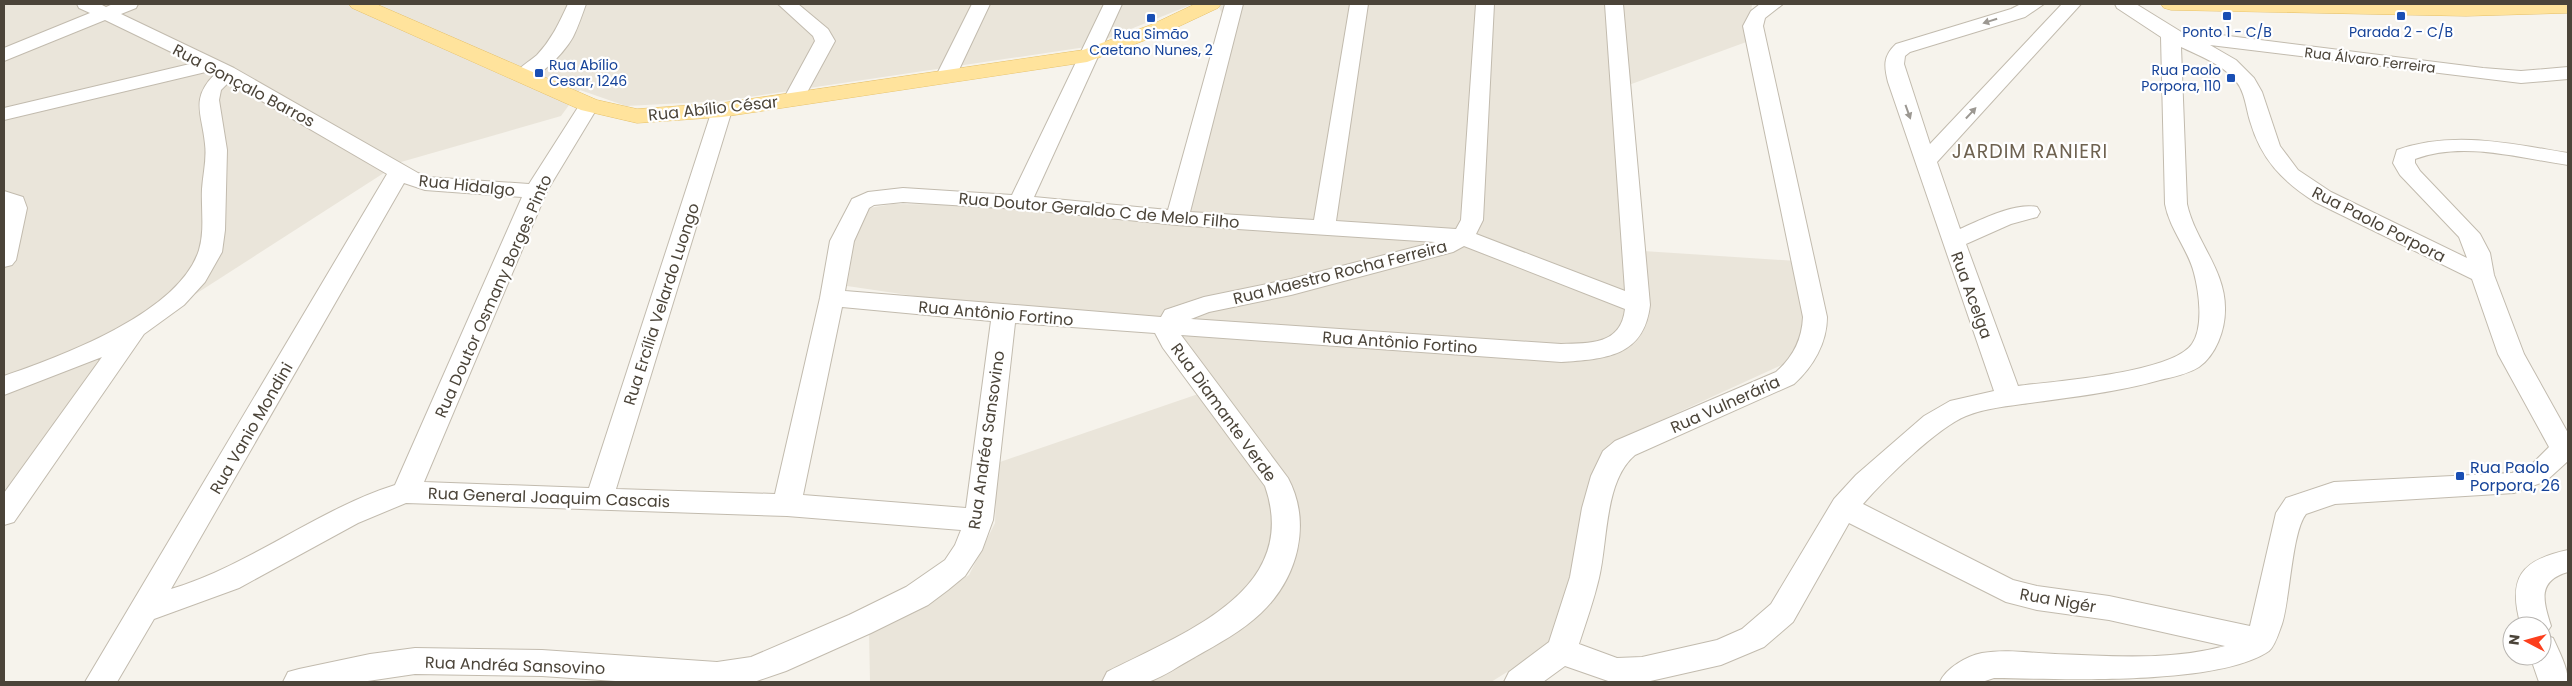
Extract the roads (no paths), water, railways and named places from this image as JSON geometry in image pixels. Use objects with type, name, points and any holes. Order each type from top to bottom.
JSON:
[{"type":"main road","name":"Rua Abílio César","points":[[359,4],[588,105],[637,116],[722,110],[946,76],[1040,65],[1087,56],[1160,28],[1211,4]]},
{"type":"main road","points":[[2171,4],[2466,10],[2568,7]]},
{"type":"street","name":"Rua Gonçalo Barros","points":[[86,4],[219,69],[399,172]]},
{"type":"street","points":[[4,55],[129,4]]},
{"type":"street","points":[[523,76],[543,60],[563,37],[577,4]]},
{"type":"street","points":[[788,4],[821,33],[825,41],[794,98]]},
{"type":"street","points":[[946,76],[981,4]]},
{"type":"street","points":[[1020,202],[1113,4]]},
{"type":"street","points":[[1176,218],[1234,4]]},
{"type":"street","points":[[1324,228],[1359,4]]},
{"type":"street","name":"Rua Maestro Rocha Ferreira","points":[[1168,326],[1176,314],[1204,305],[1291,287],[1393,262],[1446,247],[1463,237],[1472,220],[1485,4]]},
{"type":"street","name":"Rua Antônio Fortino","points":[[832,298],[1004,314],[1561,353],[1598,351],[1618,344],[1629,334],[1638,320],[1638,305],[1614,4]]},
{"type":"street","name":"Rua Vulnerária","points":[[1562,650],[1585,577],[1605,476],[1613,458],[1625,448],[1785,378],[1797,368],[1814,332],[1815,317],[1774,137],[1753,26],[1755,18],[1760,12],[1774,4]]},
{"type":"street","points":[[1926,161],[2072,4]]},
{"type":"street","name":"Rua Paolo Porpora","points":[[2124,4],[2171,34],[2218,59],[2245,79],[2254,98],[2267,145],[2282,166],[2300,183],[2323,197],[2456,262],[2481,270]]},
{"type":"street","points":[[1953,241],[1898,82],[1892,62],[1894,55],[1902,48],[2031,7],[2057,19]]},
{"type":"street","points":[[1520,682],[1562,650],[1613,677],[1681,663],[1721,652],[1754,638],[1782,613],[1844,507],[1866,482],[1933,423],[1959,408],[2009,396],[2136,378],[2177,367],[2192,360],[2205,346],[2213,310],[2206,272],[2179,219],[2176,204],[2171,34]]},
{"type":"street","name":"Rua Álvaro Ferreira","points":[[2171,34],[2483,74],[2521,77],[2568,73]]},
{"type":"street","points":[[4,114],[219,69],[210,96],[216,149],[213,231],[210,250],[200,272],[134,330],[87,354],[4,386]]},
{"type":"street","name":"Rua Doutor Osmany Borges Pinto","points":[[406,492],[536,192],[588,105]]},
{"type":"street","name":"Rua Ercília Velardo Luongo","points":[[599,498],[722,110]]},
{"type":"street","points":[[1956,682],[1980,667],[1994,665],[2148,681],[2195,677],[2219,672],[2241,662],[2259,641],[2270,612],[2290,513],[2296,506],[2334,493],[2514,483],[2536,475],[2553,464],[2566,448],[2534,397],[2511,354],[2481,270],[2478,253],[2469,234],[2411,175],[2404,163],[2405,155],[2418,148],[2453,144],[2568,159]]},
{"type":"street","name":"Rua Hidalgo","points":[[399,172],[425,183],[536,192]]},
{"type":"street","name":"Rua Vanio Mondini","points":[[102,682],[399,172]]},
{"type":"street","name":"Rua Doutor Geraldo C de Melo Filho","points":[[787,505],[832,298],[842,240],[860,204],[868,199],[903,195],[1020,202],[1176,218],[1463,237],[1638,305]]},
{"type":"street","points":[[4,198],[15,202],[16,208],[4,260]]},
{"type":"street","name":"Rua Acelga","points":[[2009,396],[1953,241],[2003,219],[2029,212]]},
{"type":"street","name":"Rua Andréa Sansovino","points":[[299,682],[365,674],[416,661],[542,663],[693,675],[717,675],[751,670],[775,662],[917,596],[954,568],[968,550],[979,520],[1004,314]]},
{"type":"street","name":"Rua Diamante Verde","points":[[1118,682],[1182,648],[1238,614],[1263,592],[1280,563],[1286,542],[1286,516],[1278,486],[1246,438],[1172,342],[1168,335],[1168,326]]},
{"type":"street","points":[[4,514],[134,330]]},
{"type":"street","points":[[2534,397],[2568,418]]},
{"type":"street","name":"Rua General Joaquim Cascais","points":[[145,608],[194,595],[226,582],[358,511],[406,492],[787,505],[979,520]]},
{"type":"street","name":"Rua Nigér","points":[[1844,507],[2006,590],[2036,598],[2108,608],[2259,641]]},
{"type":"street","points":[[2533,616],[2528,601],[2533,581],[2544,568],[2568,561]]},
{"type":"street","points":[[2549,666],[2555,682]]},
{"type":"place","name":"Ponto 1 - C/B","points":[[2227,16]]},
{"type":"place","name":"Parada 2 - C/B","points":[[2401,16]]},
{"type":"place","name":"Rua Simão Caetano Nunes, 2","points":[[1151,18]]},
{"type":"place","name":"Rua Abílio Cesar, 1246","points":[[539,73]]},
{"type":"place","name":"Rua Paolo Porpora, 110","points":[[2231,78]]},
{"type":"place","name":"Rua Paolo Porpora, 26","points":[[2460,476]]},
{"type":"district","name":"JARDIM RANIERI","points":[[2030,151]]}]
